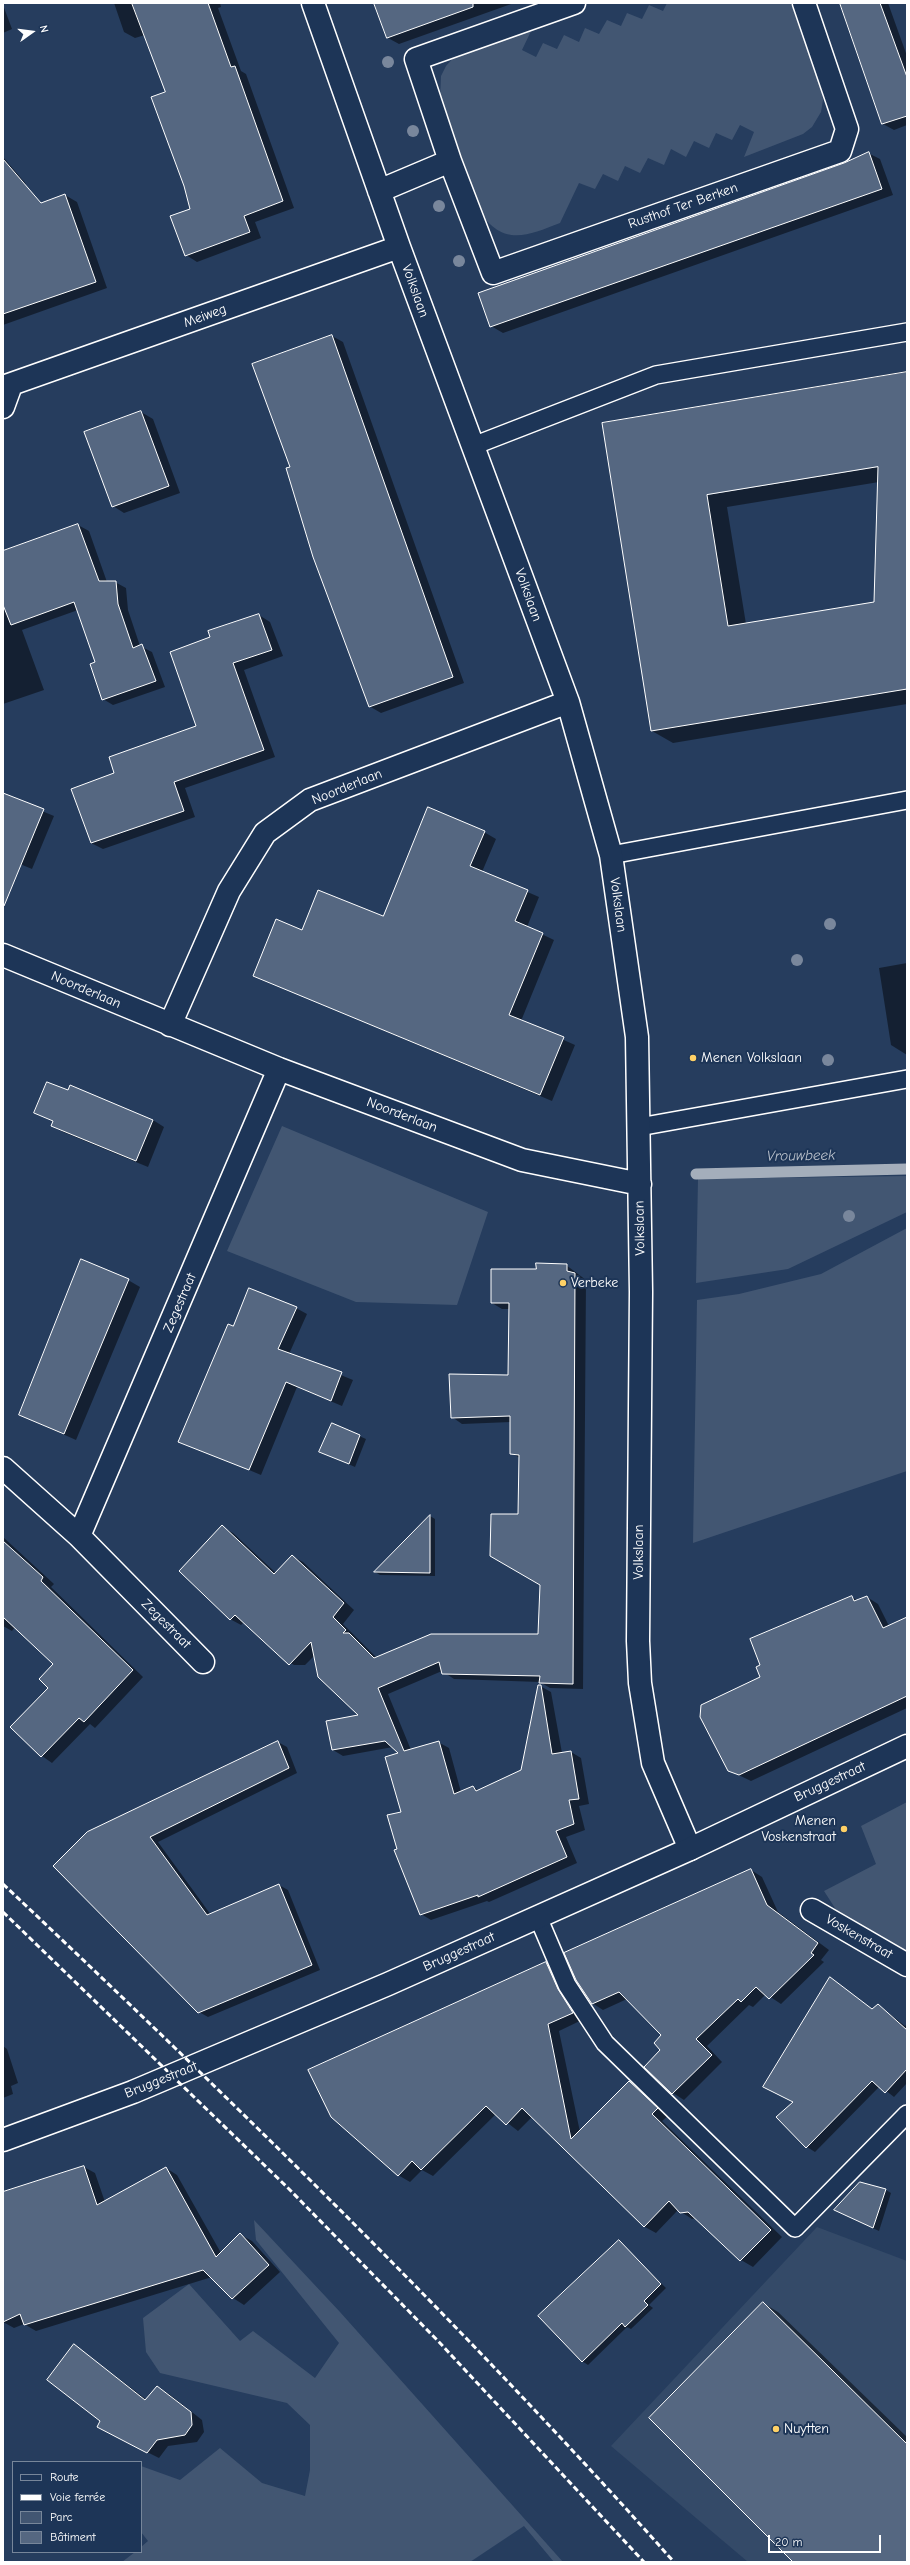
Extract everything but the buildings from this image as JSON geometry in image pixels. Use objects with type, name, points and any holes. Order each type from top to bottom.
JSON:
[{"type":"street","name":"Volkslaan","points":[[313,3],[399,247],[568,702],[611,854],[637,1037],[640,1184],[638,1641],[640,1683],[653,1763],[690,1849]]},
{"type":"street","name":"Rusthof Ter Berken","points":[[574,3],[416,59],[450,161],[493,273],[840,151],[848,129],[804,3]]},
{"type":"street","points":[[379,190],[450,161]]},
{"type":"street","name":"Meiweg","points":[[3,407],[7,386],[399,247]]},
{"type":"street","name":"Noorderlaan","points":[[170,1025],[229,891],[265,833],[310,800],[568,702]]},
{"type":"street","name":"Noorderlaan","points":[[3,955],[279,1069],[522,1160],[640,1184]]},
{"type":"street","name":"Zegestraat","points":[[79,1536],[279,1069]]},
{"type":"street","name":"Zegestraat","points":[[3,1468],[79,1536],[203,1662]]},
{"type":"street","name":"Bruggestraat","points":[[3,2140],[53,2123],[174,2075],[538,1917],[690,1849],[907,1746]]},
{"type":"street","name":"Voskenstraat","points":[[812,1910],[907,1965]]},
{"type":"lane","points":[[473,446],[656,375],[907,332]]},
{"type":"lane","points":[[611,854],[907,800]]},
{"type":"lane","points":[[639,1127],[907,1079]]},
{"type":"lane","points":[[538,1917],[568,1985],[605,2043],[796,2228],[907,2114]]},
{"type":"shaded area","points":[[817,2227],[907,2261],[907,2562],[748,2562],[611,2446]]},
{"type":"green space","points":[[667,3],[791,3],[821,87],[823,100],[821,112],[812,127],[803,134],[744,157],[754,132],[740,125],[732,140],[716,133],[709,148],[694,141],[686,157],[671,149],[664,165],[648,158],[640,173],[625,166],[618,181],[603,174],[595,189],[579,183],[560,223],[537,232],[516,235],[506,234],[488,222],[479,210],[440,100],[441,76],[446,66],[455,56],[533,27],[522,50],[536,57],[543,43],[557,49],[564,35],[579,42],[585,28],[599,34],[607,20],[621,26],[627,13],[642,19],[649,5],[663,11]]},
{"type":"green space","points":[[282,1126],[488,1212],[457,1305],[356,1302],[227,1251]]},
{"type":"green space","points":[[907,1176],[907,1212],[788,1269],[696,1283],[698,1179]]},
{"type":"green space","points":[[907,1228],[907,1471],[693,1543],[697,1300],[739,1294],[821,1274]]},
{"type":"green space","points":[[907,1802],[907,1958],[842,1919],[824,1891],[876,1864],[861,1826]]},
{"type":"green space","points":[[254,2220],[340,2312],[563,2562],[554,2562],[524,2526],[470,2562],[122,2562],[134,2553],[142,2553],[142,2546],[148,2541],[142,2533],[142,2466],[180,2480],[220,2448],[262,2483],[305,2496],[310,2470],[310,2425],[287,2403],[160,2373],[146,2352],[143,2318],[189,2284],[240,2341],[253,2331],[315,2378],[339,2343],[256,2240]]},
{"type":"waterway","name":"Vrouwbeek","points":[[696,1174],[907,1169]]},
{"type":"railway","points":[[3,1884],[175,2048],[346,2216],[512,2386],[594,2473],[674,2562]]},
{"type":"railway","points":[[3,1912],[289,2189],[439,2342],[644,2562]]},
{"type":"place","name":"Menen Volkslaan","points":[[693,1058]]},
{"type":"place","name":"Verbeke","points":[[563,1283]]},
{"type":"place","name":"Menen Voskenstraat","points":[[844,1829]]},
{"type":"place","name":"Nuytten","points":[[776,2429]]}]
